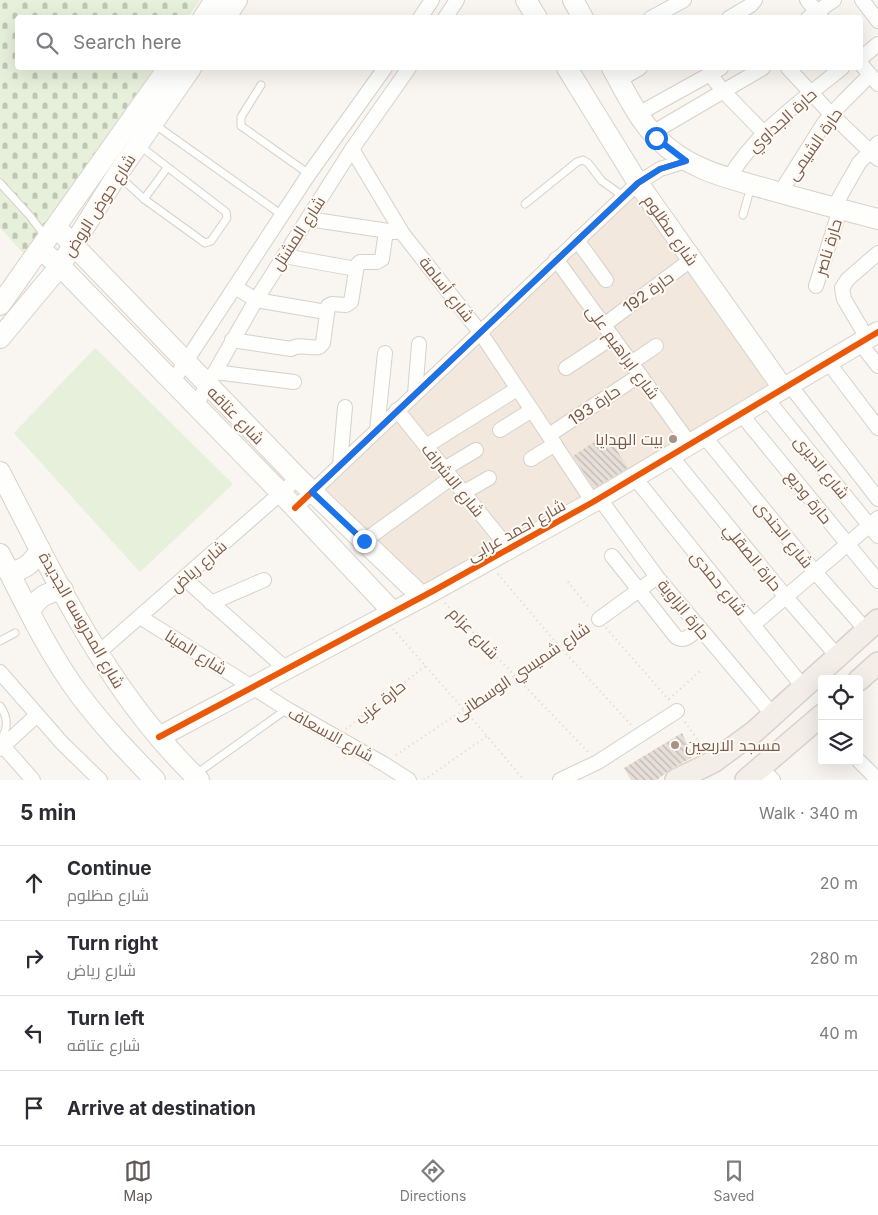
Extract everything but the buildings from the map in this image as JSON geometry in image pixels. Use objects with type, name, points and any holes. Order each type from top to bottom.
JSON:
[{"type":"main road","points":[[676,780],[713,762],[773,715],[872,625]]},
{"type":"main road","points":[[863,676],[878,663]]},
{"type":"main road","points":[[760,776],[819,720]]},
{"type":"street","points":[[205,15],[215,0]]},
{"type":"street","points":[[227,15],[237,0]]},
{"type":"street","points":[[422,15],[432,0]]},
{"type":"street","points":[[446,15],[457,0]]},
{"type":"street","points":[[526,0],[535,15]]},
{"type":"street","points":[[656,15],[684,0]]},
{"type":"street","points":[[734,15],[751,5],[755,0]]},
{"type":"street","points":[[807,0],[815,15]]},
{"type":"street","points":[[817,15],[834,0]]},
{"type":"street","points":[[862,0],[878,21]]},
{"type":"street","points":[[863,56],[878,44]]},
{"type":"street","points":[[863,67],[874,80]]},
{"type":"street","name":"شارع حوض الروض","points":[[0,306],[167,70]]},
{"type":"street","name":"شارع حوض الروض","points":[[0,338],[60,266],[117,174],[190,70]]},
{"type":"street","name":"شارع المشتل","points":[[173,381],[309,174],[384,70]]},
{"type":"street","name":"شارع المشتل","points":[[196,405],[256,300],[352,150],[408,70]]},
{"type":"street","name":"شارع مظلوم","points":[[568,70],[631,190],[692,259],[780,390]]},
{"type":"street","points":[[632,70],[615,74],[638,114],[652,133],[670,150],[686,161],[714,174],[878,219]]},
{"type":"street","points":[[652,133],[760,70]]},
{"type":"street","points":[[790,70],[831,114],[875,151]]},
{"type":"street","name":"حارة الجداوي","points":[[729,178],[744,154],[764,133],[840,70]]},
{"type":"street","points":[[638,114],[715,71],[723,91],[764,133]]},
{"type":"street","name":"حارة الشيمى","points":[[780,193],[831,114],[874,80]]},
{"type":"street","name":"شارع أسامة","points":[[352,150],[403,234],[480,332],[552,440],[596,501]]},
{"type":"street","name":"حارة ناصر","points":[[816,286],[837,208],[859,163],[875,151]]},
{"type":"street","name":"شارع رياض","points":[[98,653],[281,493],[305,485],[340,465],[631,190],[660,169],[686,161]]},
{"type":"street","points":[[309,174],[327,188]]},
{"type":"street","points":[[308,219],[403,234]]},
{"type":"street","points":[[232,340],[291,349],[296,346],[317,348],[323,342],[326,312],[330,305],[346,305],[351,302],[357,265],[360,262],[377,262],[382,259],[386,231]]},
{"type":"street","name":"شارع عتاقه","points":[[48,238],[74,246],[185,362],[211,378],[305,485],[364,541],[428,594]]},
{"type":"street","name":"شارع عتاقه","points":[[48,238],[60,266],[281,493],[388,615]]},
{"type":"street","points":[[578,240],[606,280]]},
{"type":"street","points":[[878,253],[848,279],[842,288],[842,294],[868,337],[878,366]]},
{"type":"street","points":[[284,256],[356,269]]},
{"type":"street","name":"شارع ابراهيم على","points":[[556,259],[640,375],[697,440]]},
{"type":"street","name":"حارة 192","points":[[604,325],[692,259]]},
{"type":"street","points":[[235,287],[256,300],[326,312]]},
{"type":"street","points":[[566,368],[613,337]]},
{"type":"street","name":"شارع احمد عرابى","points":[[159,737],[428,594],[596,501],[868,337]]},
{"type":"street","points":[[415,394],[419,344]]},
{"type":"street","points":[[631,363],[656,346]]},
{"type":"street","points":[[377,430],[385,354]]},
{"type":"street","points":[[828,362],[873,411],[878,428]]},
{"type":"street","name":"حارة 193","points":[[531,459],[552,440],[640,375]]},
{"type":"street","points":[[211,378],[294,382]]},
{"type":"street","points":[[426,446],[518,389]]},
{"type":"street","points":[[780,390],[878,499]]},
{"type":"street","name":"شارع الديرى","points":[[780,390],[875,526]]},
{"type":"street","points":[[340,465],[345,407]]},
{"type":"street","name":"شارع الاشراف","points":[[397,410],[509,549]]},
{"type":"street","points":[[500,430],[532,410]]},
{"type":"street","name":"حارة وديع","points":[[741,414],[878,581]]},
{"type":"street","name":"شارع الجندى","points":[[697,440],[815,572],[872,625]]},
{"type":"street","points":[[364,541],[476,450]]},
{"type":"street","name":"حارة الصقلي","points":[[671,456],[786,597],[838,657]]},
{"type":"street","name":"شارع المحروسه الجديدة","points":[[0,472],[98,653],[125,694],[159,737],[196,778]]},
{"type":"street","points":[[463,493],[489,478]]},
{"type":"street","name":"شارع حمدى","points":[[635,478],[804,688]]},
{"type":"street","name":"شارع رياض","points":[[294,508],[305,485]]},
{"type":"street","name":"حارة الزاوية","points":[[596,501],[699,628],[773,715]]},
{"type":"street","points":[[754,625],[848,544],[875,526]]},
{"type":"street","points":[[9,572],[29,566],[36,558],[40,549]]},
{"type":"street","points":[[0,554],[52,653],[78,693],[108,730],[155,780]]},
{"type":"street","points":[[612,556],[676,637],[679,639],[686,638],[699,628]]},
{"type":"street","name":"شارع شميسي الوسطانى","points":[[599,619],[657,577]]},
{"type":"street","points":[[184,578],[286,670]]},
{"type":"street","points":[[211,603],[264,580]]},
{"type":"street","points":[[30,611],[35,602],[43,596],[52,591],[63,590]]},
{"type":"street","name":"شارع المينا","points":[[140,617],[252,687]]},
{"type":"street","points":[[0,672],[37,716],[100,780]]},
{"type":"street","name":"شارع الاسعاف","points":[[252,687],[409,780]]},
{"type":"street","points":[[560,780],[598,762],[677,711]]},
{"type":"street","points":[[33,780],[1,745],[37,716]]},
{"type":"street","points":[[863,765],[878,780]]},
{"type":"lane","points":[[261,85],[240,117],[241,126],[309,174]]},
{"type":"lane","points":[[153,123],[282,215]]},
{"type":"lane","points":[[117,174],[144,199],[203,242],[211,241],[228,214],[138,144]]},
{"type":"lane","points":[[525,204],[577,162],[583,160],[588,163],[602,181],[631,190]]},
{"type":"lane","points":[[144,199],[167,168]]},
{"type":"lane","points":[[0,183],[48,238]]},
{"type":"lane","points":[[743,215],[751,184]]},
{"type":"lane","points":[[0,641],[15,633]]},
{"type":"lane","points":[[0,706],[6,716],[7,724],[1,745]]},
{"type":"lane","points":[[196,778],[287,709]]},
{"type":"path","points":[[488,561],[559,646],[640,735]]},
{"type":"path","points":[[568,582],[669,699],[713,762]]},
{"type":"path","points":[[388,615],[425,666],[524,780]]},
{"type":"path","points":[[669,699],[700,672]]},
{"type":"path","points":[[424,780],[487,736]]},
{"type":"shaded area","points":[[638,183],[783,388],[422,597],[312,491]]},
{"type":"green space","points":[[0,0],[200,0],[189,15],[15,15],[15,70],[153,70],[25,255],[0,228]]},
{"type":"green space","points":[[95,348],[233,484],[140,572],[14,433]]},
{"type":"cycle path","points":[[295,508],[638,183],[660,169],[686,161]]},
{"type":"cycle path","points":[[159,737],[433,591],[593,502],[878,332]]},
{"type":"place","name":"بيت الهدايا","points":[[673,439]]},
{"type":"place","name":"مسجد الاربعين","points":[[675,745]]},
{"type":"route","points":[[364,541],[312,492],[638,183],[660,169],[686,161],[656,138]]}]
